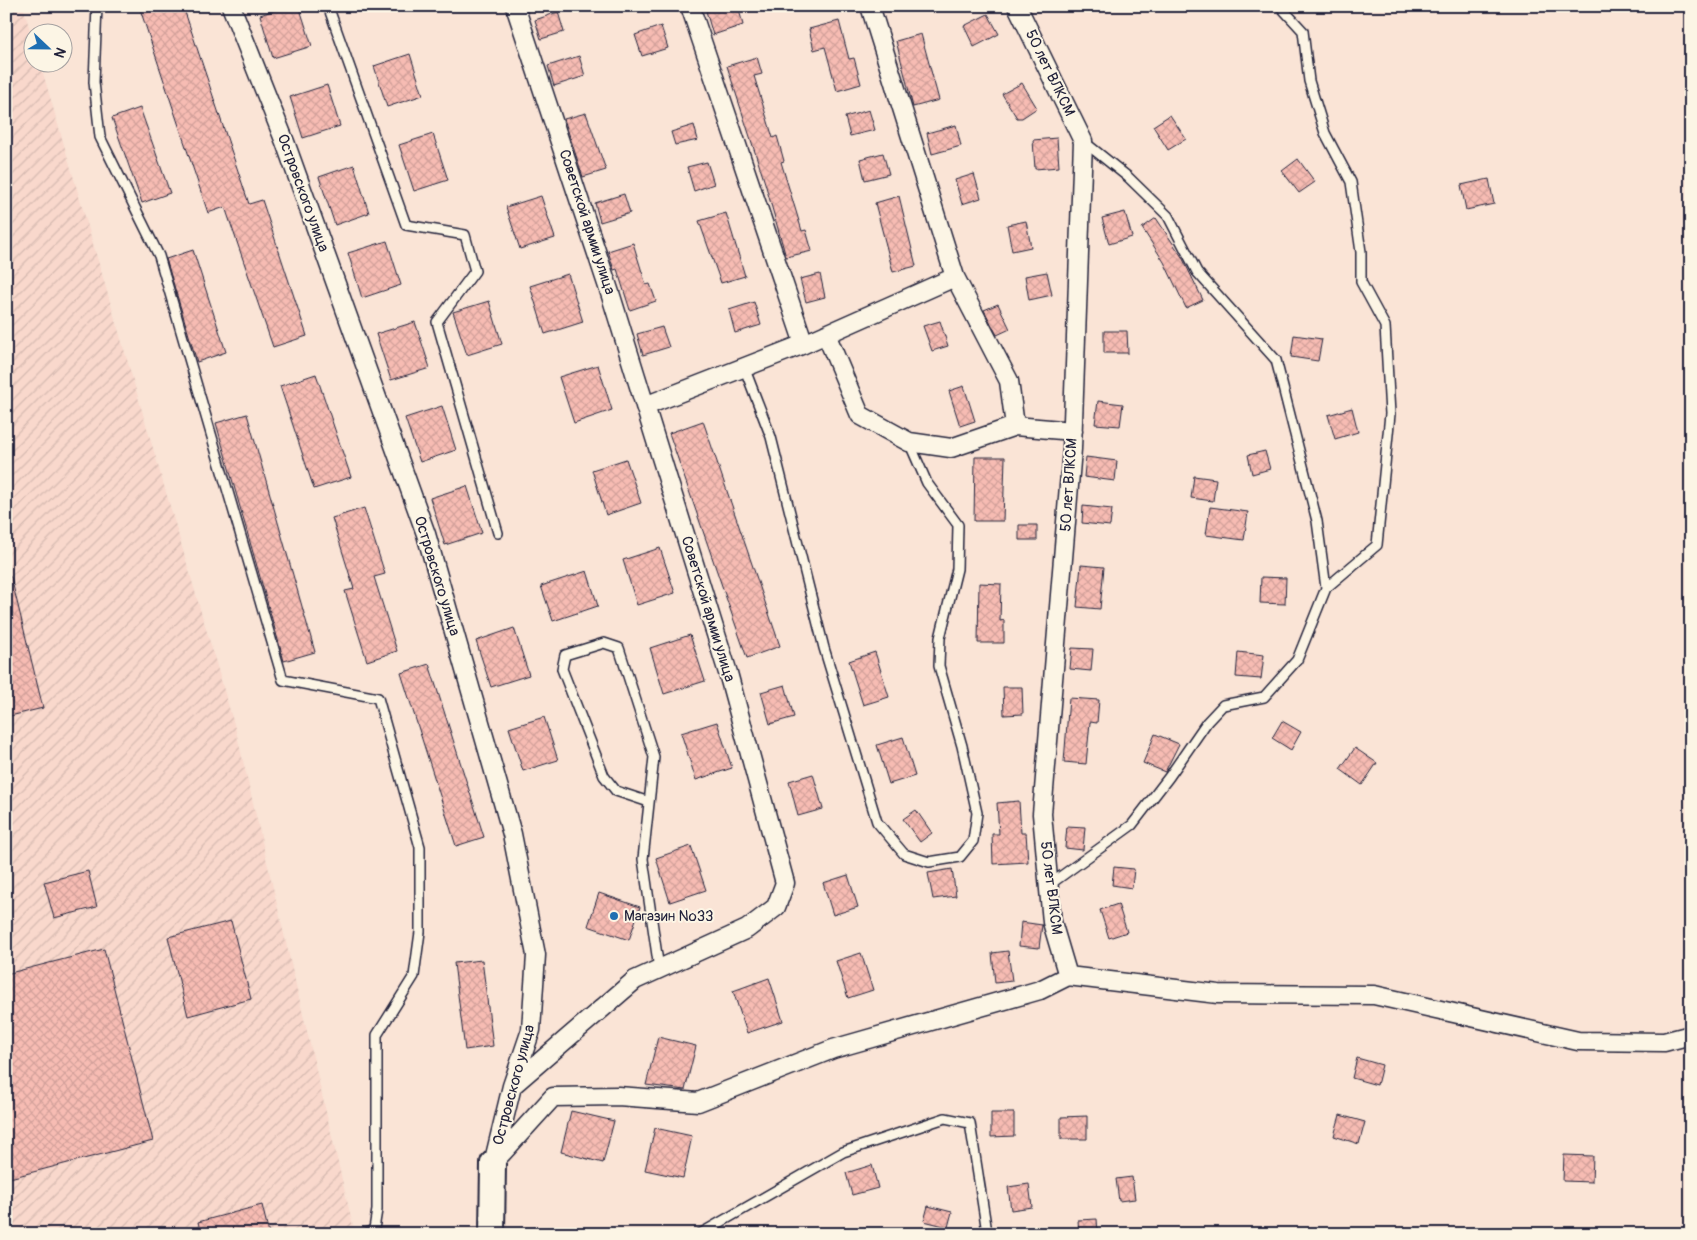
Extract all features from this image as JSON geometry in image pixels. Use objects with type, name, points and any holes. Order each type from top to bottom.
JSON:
[{"type":"street","name":"Островского улица","points":[[231,6],[285,142],[426,534],[512,834],[536,955],[530,1030],[512,1086],[493,1163]]},
{"type":"street","name":"Советской армии улица","points":[[512,1086],[635,980],[748,929],[776,907],[784,883],[728,673],[645,406],[515,6]]},
{"type":"street","points":[[690,6],[804,344]]},
{"type":"street","points":[[870,6],[955,277],[1009,381],[1015,426]]},
{"type":"street","name":"50 лет ВЛКСМ","points":[[1017,6],[1083,140],[1073,431],[1042,814],[1052,922],[1068,976]]},
{"type":"street","points":[[645,406],[804,344],[955,277]]},
{"type":"street","points":[[826,334],[860,415],[909,442],[951,448],[1015,426],[1073,431]]},
{"type":"street","points":[[492,1234],[493,1163],[553,1097],[618,1096],[698,1102],[833,1050],[1040,990],[1068,976],[1218,994],[1374,995],[1578,1041],[1664,1042],[1691,1035]]},
{"type":"lane","points":[[97,6],[94,82],[100,137],[159,256],[283,680],[378,698],[420,846],[420,932],[414,976],[377,1035],[377,1210],[374,1229],[366,1234]]},
{"type":"lane","points":[[328,6],[406,225],[465,235],[475,271],[437,322],[498,533]]},
{"type":"lane","points":[[1048,885],[1132,826],[1207,722],[1223,705],[1264,697],[1297,660],[1326,588],[1377,545],[1390,414],[1385,326],[1361,282],[1361,252],[1351,182],[1325,133],[1309,81],[1303,31],[1280,6]]},
{"type":"lane","points":[[1083,140],[1128,177],[1168,216],[1197,272],[1276,360],[1316,521],[1326,588]]},
{"type":"lane","points":[[744,367],[771,437],[824,648],[877,822],[904,854],[929,862],[960,857],[973,840],[977,813],[962,746],[939,666],[940,638],[957,569],[958,524],[927,484],[909,442]]},
{"type":"lane","points":[[649,802],[616,791],[604,776],[562,668],[565,654],[604,643],[619,648],[654,757],[643,859],[659,969]]},
{"type":"lane","points":[[700,1234],[843,1152],[944,1118],[970,1123],[987,1232],[990,1234]]},
{"type":"shaded area","points":[[6,6],[23,6],[28,22],[22,22],[22,72],[43,72],[236,731],[353,1226],[325,1234],[6,1234]]},
{"type":"building","points":[[139,6],[183,6],[249,204],[262,200],[307,336],[273,347],[225,207],[208,213]]},
{"type":"building","points":[[287,6],[299,6],[312,46],[273,58],[260,15]]},
{"type":"building","points":[[722,6],[738,6],[743,25],[713,35],[706,11]]},
{"type":"building","points":[[558,12],[564,32],[541,39],[535,20]]},
{"type":"building","points":[[988,14],[999,34],[974,47],[964,26]]},
{"type":"building","points":[[839,21],[849,59],[854,58],[861,84],[837,91],[825,47],[814,50],[809,29]]},
{"type":"building","points":[[661,26],[668,48],[642,56],[635,35]]},
{"type":"building","points":[[921,34],[939,100],[913,107],[896,41]]},
{"type":"building","points":[[410,54],[423,95],[387,107],[374,66]]},
{"type":"building","points":[[579,56],[585,76],[554,86],[548,66]]},
{"type":"building","points":[[757,57],[762,74],[754,76],[773,138],[777,136],[784,161],[781,162],[802,231],[806,230],[812,251],[786,257],[765,183],[727,66]]},
{"type":"building","points":[[1022,83],[1037,108],[1022,118],[1017,118],[1002,94]]},
{"type":"building","points":[[327,85],[340,126],[303,138],[290,97]]},
{"type":"building","points":[[140,108],[170,193],[142,203],[112,118]]},
{"type":"building","points":[[869,110],[875,130],[850,136],[845,117]]},
{"type":"building","points":[[586,113],[606,170],[583,177],[564,119]]},
{"type":"building","points":[[1170,115],[1186,139],[1168,150],[1153,126]]},
{"type":"building","points":[[694,125],[698,140],[675,145],[671,132]]},
{"type":"building","points":[[956,125],[961,146],[932,154],[927,133]]},
{"type":"building","points":[[433,134],[448,180],[414,191],[399,145]]},
{"type":"building","points":[[1057,138],[1059,167],[1035,169],[1033,140]]},
{"type":"building","points":[[883,153],[889,174],[865,180],[860,159]]},
{"type":"building","points":[[1298,159],[1315,182],[1299,193],[1282,171]]},
{"type":"building","points":[[707,162],[714,184],[694,191],[687,167]]},
{"type":"building","points":[[354,165],[369,213],[335,225],[319,177]]},
{"type":"building","points":[[974,174],[981,198],[962,204],[955,180]]},
{"type":"building","points":[[1489,179],[1494,204],[1466,210],[1461,185]]},
{"type":"building","points":[[624,194],[630,213],[600,222],[595,203]]},
{"type":"building","points":[[541,196],[555,238],[520,249],[506,207]]},
{"type":"building","points":[[899,196],[916,266],[893,272],[875,203]]},
{"type":"building","points":[[1125,212],[1132,237],[1109,244],[1102,218]]},
{"type":"building","points":[[726,213],[745,276],[721,283],[699,221]]},
{"type":"building","points":[[1156,218],[1182,257],[1203,300],[1186,308],[1164,262],[1142,228]]},
{"type":"building","points":[[1026,221],[1031,247],[1012,251],[1007,225]]},
{"type":"building","points":[[387,241],[401,285],[362,298],[348,253]]},
{"type":"building","points":[[633,243],[646,285],[650,284],[656,301],[630,310],[617,269],[614,270],[608,251]]},
{"type":"building","points":[[193,250],[226,352],[197,362],[166,259]]},
{"type":"building","points":[[1047,272],[1052,295],[1029,300],[1025,276]]},
{"type":"building","points":[[568,274],[583,322],[545,334],[530,286]]},
{"type":"building","points":[[820,274],[825,297],[806,302],[800,279]]},
{"type":"building","points":[[489,301],[502,344],[467,355],[453,312]]},
{"type":"building","points":[[754,302],[761,325],[735,333],[729,310]]},
{"type":"building","points":[[998,304],[1010,329],[997,335],[984,310]]},
{"type":"building","points":[[940,321],[948,346],[932,351],[923,326]]},
{"type":"building","points":[[415,322],[430,368],[391,380],[376,334]]},
{"type":"building","points":[[662,327],[669,347],[643,355],[637,334]]},
{"type":"building","points":[[1104,331],[1127,331],[1128,353],[1104,353]]},
{"type":"building","points":[[1294,335],[1322,339],[1318,361],[1291,357]]},
{"type":"building","points":[[598,365],[612,410],[574,423],[559,377]]},
{"type":"building","points":[[316,374],[351,477],[314,489],[280,386]]},
{"type":"building","points":[[964,386],[975,421],[960,426],[949,391]]},
{"type":"building","points":[[1098,401],[1123,404],[1120,426],[1095,424]]},
{"type":"building","points":[[442,406],[456,450],[420,462],[405,418]]},
{"type":"building","points":[[1352,408],[1358,432],[1335,439],[1328,415]]},
{"type":"building","points":[[247,414],[315,652],[284,661],[216,423]]},
{"type":"building","points":[[703,421],[780,646],[747,658],[669,433]]},
{"type":"building","points":[[1265,451],[1270,469],[1252,474],[1248,455]]},
{"type":"building","points":[[975,457],[1005,457],[1003,521],[974,521]]},
{"type":"building","points":[[1086,457],[1117,461],[1115,481],[1084,477]]},
{"type":"building","points":[[626,459],[641,503],[606,515],[592,470]]},
{"type":"building","points":[[1194,476],[1216,479],[1213,501],[1191,498]]},
{"type":"building","points":[[467,486],[482,533],[445,545],[430,498]]},
{"type":"building","points":[[1083,506],[1112,509],[1110,526],[1082,523]]},
{"type":"building","points":[[1210,507],[1248,512],[1244,540],[1206,535]]},
{"type":"building","points":[[364,508],[385,574],[374,577],[397,651],[367,661],[345,591],[354,589],[332,518]]},
{"type":"building","points":[[1019,525],[1037,525],[1037,540],[1019,540]]},
{"type":"building","points":[[660,548],[675,593],[637,605],[623,560]]},
{"type":"building","points":[[1081,565],[1104,567],[1100,609],[1077,607]]},
{"type":"building","points":[[587,571],[598,606],[553,621],[541,586]]},
{"type":"building","points":[[6,577],[11,577],[43,708],[6,717]]},
{"type":"building","points":[[1261,577],[1286,578],[1285,604],[1260,603]]},
{"type":"building","points":[[979,583],[1001,584],[1000,621],[1004,620],[1004,643],[978,643]]},
{"type":"building","points":[[514,628],[529,675],[491,687],[476,641]]},
{"type":"building","points":[[690,635],[705,681],[664,694],[650,648]]},
{"type":"building","points":[[1072,648],[1093,649],[1091,671],[1070,669]]},
{"type":"building","points":[[875,652],[889,697],[863,705],[849,661]]},
{"type":"building","points":[[1238,652],[1264,655],[1261,679],[1236,677]]},
{"type":"building","points":[[429,664],[484,837],[456,846],[401,673]]},
{"type":"building","points":[[785,685],[794,717],[770,724],[761,692]]},
{"type":"building","points":[[1003,687],[1022,687],[1023,714],[1004,715]]},
{"type":"building","points":[[1069,698],[1099,700],[1097,723],[1090,722],[1086,764],[1064,762]]},
{"type":"building","points":[[544,717],[558,760],[523,771],[509,728]]},
{"type":"building","points":[[1282,721],[1301,732],[1291,750],[1272,738]]},
{"type":"building","points":[[717,722],[732,768],[696,780],[681,733]]},
{"type":"building","points":[[1155,734],[1179,744],[1165,772],[1143,763]]},
{"type":"building","points":[[903,737],[915,776],[889,784],[877,745]]},
{"type":"building","points":[[1355,748],[1377,763],[1362,785],[1340,769]]},
{"type":"building","points":[[813,774],[823,809],[798,816],[789,781]]},
{"type":"building","points":[[1019,801],[1021,833],[1026,833],[1028,862],[993,864],[992,834],[999,834],[997,803]]},
{"type":"building","points":[[916,810],[932,833],[920,842],[903,819]]},
{"type":"building","points":[[1067,826],[1085,827],[1083,850],[1065,848]]},
{"type":"building","points":[[691,846],[706,890],[670,902],[656,858]]},
{"type":"building","points":[[1114,867],[1134,869],[1132,888],[1112,885]]},
{"type":"building","points":[[952,869],[956,896],[933,899],[928,873]]},
{"type":"building","points":[[88,871],[97,907],[54,918],[44,882]]},
{"type":"building","points":[[848,875],[858,907],[833,915],[823,883]]},
{"type":"building","name":"Магазин №33","points":[[599,893],[640,907],[629,940],[588,926]]},
{"type":"building","points":[[1118,904],[1127,932],[1109,938],[1100,910]]},
{"type":"building","points":[[231,921],[251,999],[188,1016],[168,937]]},
{"type":"building","points":[[1021,922],[1042,925],[1039,948],[1019,946]]},
{"type":"building","points":[[104,949],[153,1141],[6,1179],[6,974]]},
{"type":"building","points":[[1008,951],[1012,981],[995,983],[992,953]]},
{"type":"building","points":[[861,953],[873,990],[848,998],[836,961]]},
{"type":"building","points":[[482,960],[493,1046],[465,1050],[454,963]]},
{"type":"building","points":[[769,978],[783,1021],[747,1033],[733,991]]},
{"type":"building","points":[[658,1037],[696,1046],[685,1090],[646,1085]]},
{"type":"building","points":[[1357,1058],[1382,1065],[1377,1085],[1352,1078]]},
{"type":"building","points":[[571,1111],[614,1121],[603,1163],[561,1152]]},
{"type":"building","points":[[991,1113],[1014,1113],[1014,1136],[991,1137]]},
{"type":"building","points":[[1340,1115],[1365,1122],[1359,1144],[1334,1136]]},
{"type":"building","points":[[1087,1116],[1087,1139],[1061,1139],[1061,1117]]},
{"type":"building","points":[[655,1128],[692,1136],[683,1178],[645,1170]]},
{"type":"building","points":[[1564,1155],[1593,1156],[1592,1182],[1563,1181]]},
{"type":"building","points":[[872,1165],[878,1188],[852,1195],[846,1173]]},
{"type":"building","points":[[1132,1177],[1135,1199],[1119,1201],[1116,1179]]},
{"type":"building","points":[[1029,1184],[1032,1207],[1011,1210],[1008,1187]]},
{"type":"building","points":[[262,1205],[269,1234],[201,1234],[198,1222]]},
{"type":"building","points":[[928,1206],[952,1212],[948,1227],[924,1221]]},
{"type":"building","points":[[1097,1219],[1098,1234],[1079,1234],[1078,1220]]},
{"type":"place","name":"Магазин №33","points":[[614,916]]}]
